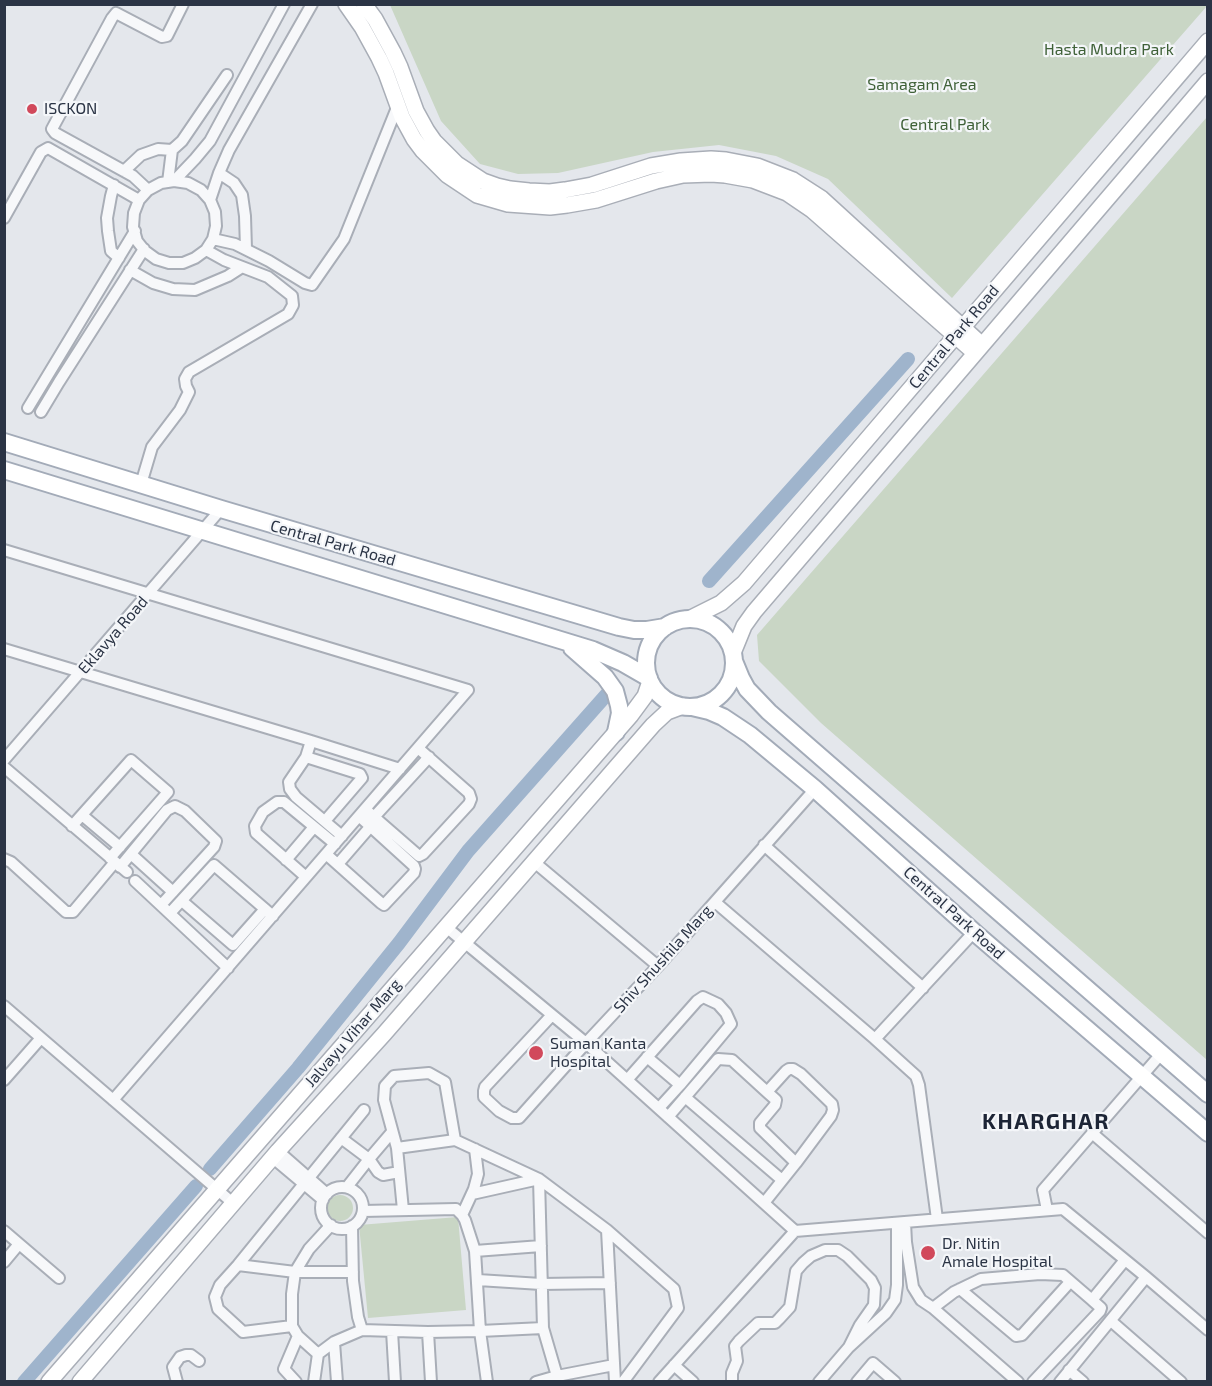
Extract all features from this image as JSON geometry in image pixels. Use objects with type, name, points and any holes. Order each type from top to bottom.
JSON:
[{"type":"main road","points":[[346,4],[380,58],[402,117],[414,139],[435,163],[477,195],[493,201],[528,206],[567,205],[596,200],[662,179],[697,174],[724,174],[753,180],[799,200],[959,331]]},
{"type":"main road","points":[[364,4],[393,52],[416,111],[427,131],[457,164],[483,181],[510,189],[550,192],[592,185],[651,166],[681,161],[726,159],[757,166],[793,180],[821,198],[979,349]]},
{"type":"main road","name":"Central Park Road","points":[[689,619],[721,603],[744,583],[1208,41]]},
{"type":"main road","name":"Central Park Road","points":[[1208,81],[754,612],[744,626],[734,657],[747,689],[769,712],[1208,1094]]},
{"type":"main road","name":"Central Park Road","points":[[4,442],[620,627],[634,630],[664,627]]},
{"type":"main road","name":"Central Park Road","points":[[4,470],[559,640],[608,656],[650,680]]},
{"type":"main road","points":[[697,619],[714,625],[726,637],[734,657],[732,678],[723,693],[709,703],[688,706],[667,700],[654,688],[646,664],[649,647],[664,627],[672,622],[697,619]]},
{"type":"main road","points":[[559,640],[594,666],[615,691],[620,712],[616,732]]},
{"type":"main road","name":"Jalvayu Vihar Marg","points":[[49,1382],[213,1186],[446,927],[616,732],[645,696],[650,680]]},
{"type":"main road","name":"Central Park Road","points":[[688,706],[709,711],[736,724],[814,789],[974,932],[1208,1133]]},
{"type":"main road","name":"Jalvayu Vihar Marg","points":[[83,1380],[276,1155],[660,717],[675,708],[688,706]]},
{"type":"street","points":[[148,190],[133,176],[55,133],[52,129],[116,13],[162,37],[167,36],[183,4]]},
{"type":"street","points":[[171,181],[195,159],[210,141],[284,4]]},
{"type":"street","points":[[210,200],[229,150],[312,4]]},
{"type":"street","points":[[124,171],[141,155],[158,149],[172,150],[182,141],[227,75]]},
{"type":"street","points":[[213,239],[246,249],[312,285],[344,239],[398,105]]},
{"type":"street","points":[[4,218],[41,152],[48,148],[139,200]]},
{"type":"street","points":[[171,181],[172,150]]},
{"type":"street","points":[[219,173],[234,183],[242,195],[246,249]]},
{"type":"street","points":[[171,181],[188,183],[201,190],[210,200],[215,213],[216,226],[213,239],[206,250],[183,263],[169,263],[156,259],[144,249],[137,240],[134,213],[139,200],[148,190],[171,181]]},
{"type":"street","points":[[114,186],[107,218],[111,250],[119,258]]},
{"type":"street","points":[[28,408],[135,231]]},
{"type":"street","points":[[41,412],[144,249]]},
{"type":"street","points":[[141,484],[152,447],[180,410],[189,392],[185,379],[189,372],[288,314],[292,305],[292,296],[268,277],[206,250]]},
{"type":"street","points":[[130,270],[153,283],[173,289],[195,290],[228,276],[242,267]]},
{"type":"street","name":"Eklavya Road","points":[[4,760],[221,509]]},
{"type":"street","points":[[4,550],[468,690],[306,877],[233,945],[182,901]]},
{"type":"street","points":[[4,649],[400,769]]},
{"type":"street","points":[[312,741],[306,757],[289,782],[290,789],[296,797],[325,821],[338,840]]},
{"type":"street","points":[[372,822],[419,856],[469,804],[471,799],[469,792],[418,748]]},
{"type":"street","points":[[306,757],[360,774],[362,778],[325,821]]},
{"type":"street","points":[[338,864],[429,757]]},
{"type":"street","points":[[72,826],[131,760],[168,792],[120,847],[118,865]]},
{"type":"street","points":[[4,767],[118,865]]},
{"type":"street","name":"Shiv Shushila Marg","points":[[552,1016],[485,1087],[484,1097],[512,1118],[519,1118],[716,902],[814,789]]},
{"type":"street","points":[[306,877],[256,833],[255,826],[263,812],[277,802],[284,802],[314,827],[338,840]]},
{"type":"street","points":[[4,859],[11,862],[66,912],[73,912],[131,854],[167,810],[175,806],[185,811],[216,841],[214,847],[161,905]]},
{"type":"street","points":[[327,854],[384,905],[414,873],[414,866],[362,813]]},
{"type":"street","points":[[82,815],[120,847]]},
{"type":"street","points":[[286,860],[314,827]]},
{"type":"street","points":[[764,845],[923,988]]},
{"type":"street","points":[[131,854],[173,892]]},
{"type":"street","points":[[533,861],[658,966]]},
{"type":"street","points":[[170,913],[214,865],[269,912]]},
{"type":"street","points":[[135,881],[228,968]]},
{"type":"street","points":[[716,902],[916,1076],[936,1219]]},
{"type":"street","points":[[113,1100],[228,968],[269,912]]},
{"type":"street","points":[[446,927],[586,1043],[795,1231]]},
{"type":"street","points":[[875,1039],[974,932]]},
{"type":"street","points":[[627,1080],[697,1001],[703,997],[718,1004],[726,1012],[731,1024],[659,1108]]},
{"type":"street","points":[[4,1006],[234,1204]]},
{"type":"street","points":[[4,1080],[41,1038]]},
{"type":"street","points":[[1047,1210],[1043,1190],[1161,1054]]},
{"type":"street","points":[[647,1058],[680,1085]]},
{"type":"street","points":[[668,1117],[718,1059],[732,1060],[776,1100],[775,1105],[760,1123],[760,1128],[796,1163]]},
{"type":"street","points":[[764,1203],[831,1116],[833,1110],[832,1104],[793,1069],[786,1071],[767,1092]]},
{"type":"street","points":[[403,1210],[397,1148],[384,1100],[385,1086],[394,1076],[429,1073],[445,1082],[455,1140]]},
{"type":"street","points":[[685,1097],[782,1180]]},
{"type":"street","points":[[318,1354],[295,1331],[243,1332],[218,1309],[215,1296],[219,1285],[238,1265],[364,1110]]},
{"type":"street","points":[[347,1187],[392,1132]]},
{"type":"street","points":[[1092,1133],[1208,1233]]},
{"type":"street","points":[[341,1138],[369,1159],[383,1175],[399,1172]]},
{"type":"street","points":[[397,1148],[455,1140],[539,1179],[607,1230],[674,1288],[678,1308],[623,1382]]},
{"type":"street","points":[[462,1215],[478,1174],[475,1149]]},
{"type":"street","points":[[276,1155],[325,1197]]},
{"type":"street","points":[[472,1194],[539,1179]]},
{"type":"street","points":[[539,1179],[543,1328],[557,1379]]},
{"type":"street","points":[[347,1187],[357,1193],[361,1199],[363,1210],[361,1217],[352,1226],[345,1228],[331,1225],[322,1214],[321,1207],[325,1197],[336,1188],[347,1187]]},
{"type":"street","points":[[363,1210],[456,1209],[462,1215],[475,1251],[480,1331],[487,1382]]},
{"type":"street","points":[[659,1382],[795,1231],[1063,1209],[1208,1330]]},
{"type":"street","points":[[901,1223],[913,1287],[921,1300],[1018,1382]]},
{"type":"street","points":[[819,1382],[849,1347],[886,1313],[895,1300],[901,1223]]},
{"type":"street","points":[[296,1382],[284,1369],[295,1331],[292,1294],[295,1272],[309,1249],[331,1225]]},
{"type":"street","points":[[352,1226],[353,1272],[358,1317],[362,1330]]},
{"type":"street","points":[[607,1230],[615,1382]]},
{"type":"street","points":[[4,1231],[59,1278]]},
{"type":"street","points":[[4,1262],[19,1244]]},
{"type":"street","points":[[475,1251],[541,1246]]},
{"type":"street","points":[[732,1382],[732,1373],[738,1361],[735,1346],[758,1323],[775,1323],[779,1320],[790,1307],[796,1271],[811,1256],[825,1250],[838,1250],[848,1256],[871,1280],[875,1288],[874,1305],[860,1325],[849,1347]]},
{"type":"street","points":[[1092,1300],[1125,1260]]},
{"type":"street","points":[[238,1265],[295,1272],[353,1272]]},
{"type":"street","points":[[933,1308],[954,1292],[981,1279],[1040,1274],[1062,1275],[1101,1308],[1033,1382]]},
{"type":"street","points":[[1060,1382],[1146,1276]]},
{"type":"street","points":[[478,1281],[541,1284],[610,1283]]},
{"type":"street","points":[[960,1289],[1016,1336],[1022,1335],[1070,1282]]},
{"type":"street","points":[[1111,1321],[1180,1382]]},
{"type":"street","points":[[314,1382],[318,1354],[334,1342],[362,1330],[428,1332],[543,1328]]},
{"type":"street","points":[[392,1331],[395,1382]]},
{"type":"street","points":[[428,1332],[431,1382]]},
{"type":"street","points":[[334,1342],[337,1382]]},
{"type":"street","points":[[177,1382],[173,1367],[180,1357],[186,1354],[200,1361]]},
{"type":"street","points":[[66,1363],[83,1380]]},
{"type":"street","points":[[857,1382],[873,1363],[895,1382]]},
{"type":"street","points":[[536,1382],[614,1365]]},
{"type":"street","points":[[674,1365],[693,1382]]},
{"type":"street","points":[[1069,1370],[1083,1382]]},
{"type":"green space","name":"Central Park","points":[[1207,4],[952,298],[828,179],[776,156],[719,145],[653,152],[558,173],[518,174],[480,164],[441,121],[390,5]]},
{"type":"green space","points":[[1207,117],[1207,1060],[821,723],[759,661],[757,635]]},
{"type":"green space","points":[[340,1195],[349,1199],[353,1208],[349,1217],[340,1221],[331,1217],[327,1208],[331,1199]]},
{"type":"green space","points":[[458,1217],[466,1310],[368,1318],[359,1225]]},
{"type":"waterway","points":[[709,581],[908,359]]},
{"type":"waterway","points":[[210,1169],[298,1068],[399,943],[468,851],[608,693]]},
{"type":"waterway","points":[[196,1186],[210,1169]]},
{"type":"waterway","points":[[24,1382],[196,1186]]},
{"type":"place","name":"ISCKON","points":[[32,109]]},
{"type":"place","name":"Suman Kanta Hospital","points":[[536,1053]]},
{"type":"place","name":"Dr. Nitin Amale Hospital","points":[[928,1253]]},
{"type":"district","name":"KHARGHAR","points":[[1046,1122]]},
{"type":"park label","name":"Hasta Mudra Park","points":[[1109,50]]},
{"type":"park label","name":"Samagam Area","points":[[922,85]]}]
